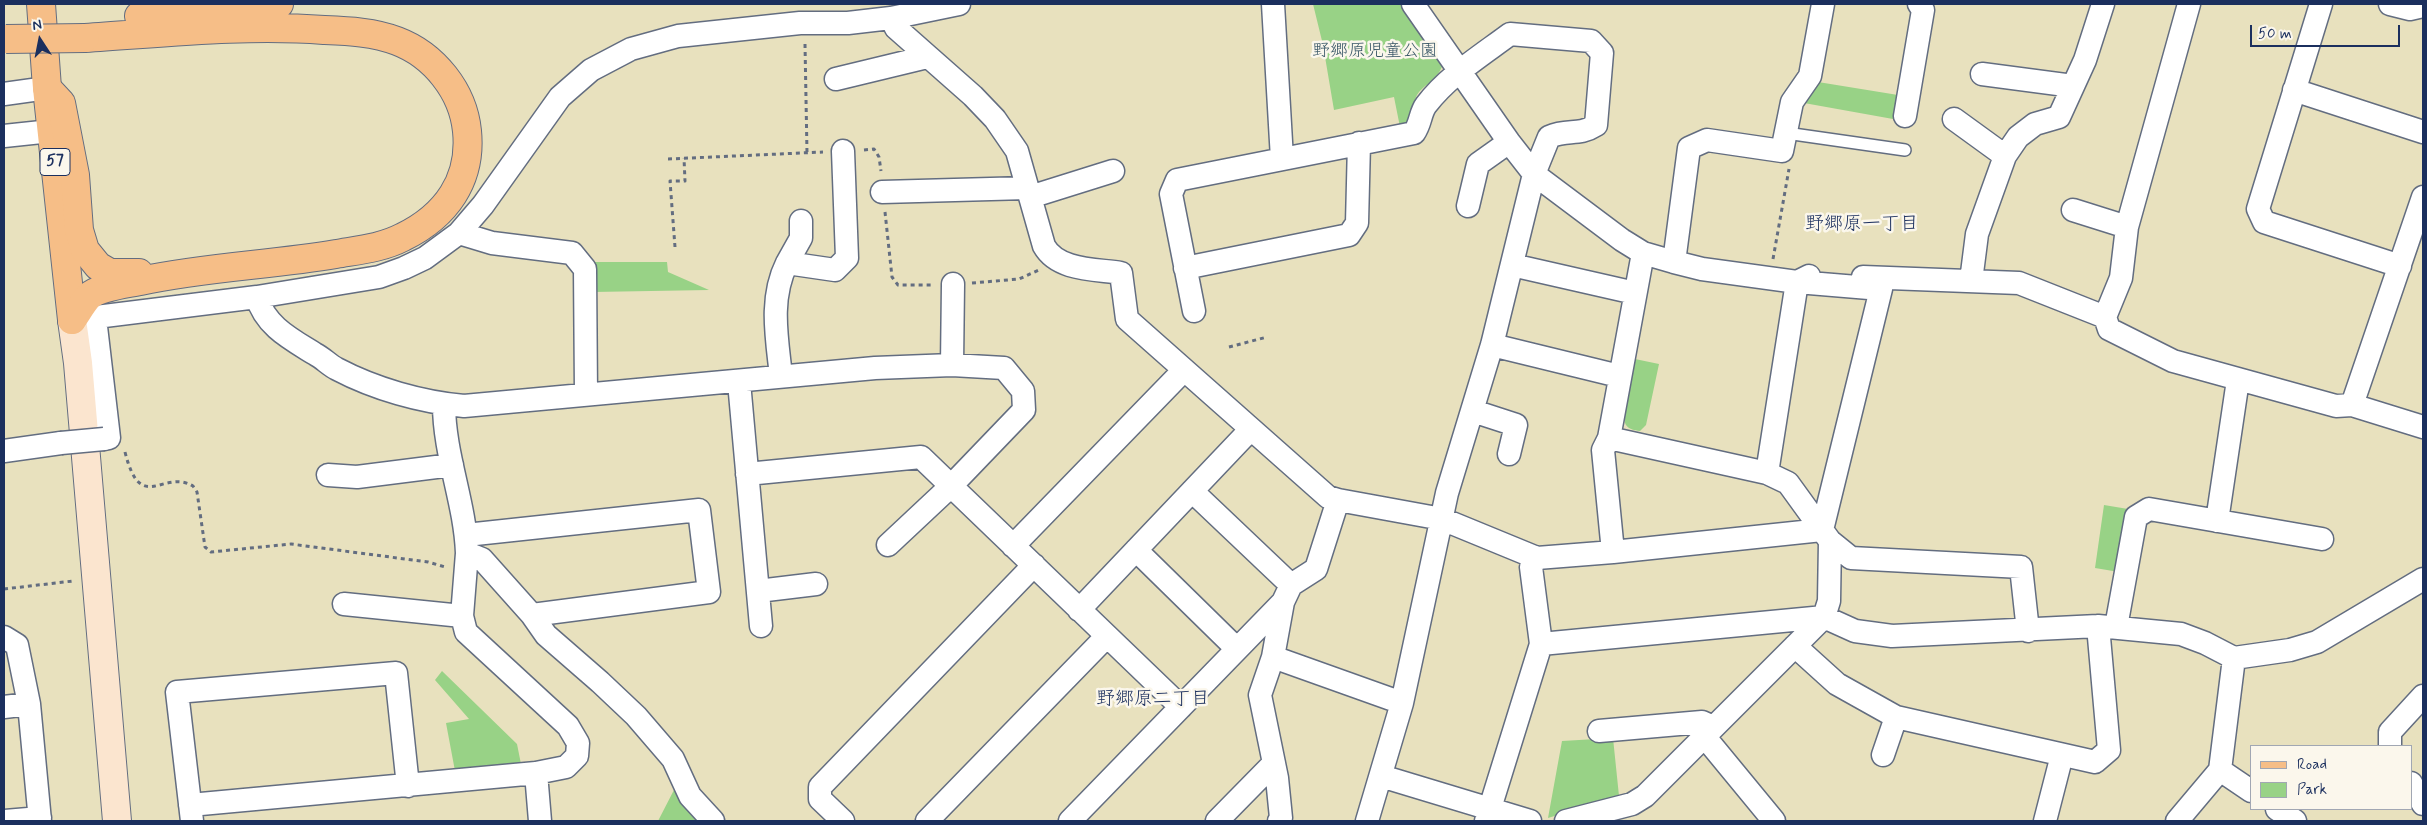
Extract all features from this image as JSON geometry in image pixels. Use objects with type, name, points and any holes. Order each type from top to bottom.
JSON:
[{"type":"main road","name":"57","points":[[41,4],[51,131],[83,319]]},
{"type":"main road","points":[[83,30],[279,4]]},
{"type":"main road","points":[[4,34],[83,30],[277,28],[356,32],[397,41],[426,57],[452,85],[462,107],[468,146],[466,165],[460,182],[447,205],[426,224],[402,238],[378,246],[314,258],[180,273],[111,287],[89,296],[83,319]]},
{"type":"main road","points":[[47,88],[61,103],[75,176],[80,230],[85,250],[98,266],[110,273],[180,273]]},
{"type":"street","points":[[83,319],[257,297],[380,277],[425,258],[459,233],[483,205],[560,97],[591,70],[631,49],[678,36],[815,17],[848,23],[891,18],[959,4]]},
{"type":"street","points":[[1273,4],[1282,159]]},
{"type":"street","points":[[1674,262],[1689,148],[1707,140],[1784,142],[1792,102],[1810,76],[1823,4]]},
{"type":"street","points":[[1905,116],[1923,10],[1919,4]]},
{"type":"street","points":[[1971,281],[1977,234],[2005,156],[2018,137],[2035,124],[2059,117],[2085,60],[2103,4]]},
{"type":"street","points":[[2189,4],[2127,227],[2121,278],[2105,317],[2108,329],[2173,361],[2336,406],[2352,405],[2423,427]]},
{"type":"street","points":[[2322,4],[2258,209],[2264,222],[2400,266]]},
{"type":"street","points":[[2390,4],[2410,8],[2423,6]]},
{"type":"street","points":[[1421,7],[1509,142],[1534,174],[1643,253],[1702,269],[1797,282],[1881,288],[1826,535],[1829,601],[1824,617],[1646,796],[1637,812],[1566,821]]},
{"type":"street","points":[[891,18],[896,28],[973,96],[995,119],[1017,150],[1044,246],[1050,256],[1059,263],[1122,273],[1126,320],[1328,497],[1442,519],[1537,558],[1826,535]]},
{"type":"street","points":[[1194,311],[1171,194],[1177,180],[1414,133],[1420,125],[1425,106],[1461,70],[1510,34],[1591,41],[1602,53],[1596,125],[1584,133],[1562,131],[1549,137],[1534,174],[1492,345],[1447,493],[1402,703],[1367,821]]},
{"type":"street","points":[[836,79],[927,57]]},
{"type":"street","points":[[1982,74],[2073,86]]},
{"type":"street","points":[[4,94],[47,88]]},
{"type":"street","points":[[2294,90],[2423,132]]},
{"type":"street","points":[[1954,119],[2005,156]]},
{"type":"street","points":[[4,136],[51,131]]},
{"type":"street","points":[[1468,206],[1478,164],[1509,142]]},
{"type":"street","points":[[1186,268],[1349,235],[1357,223],[1359,143]]},
{"type":"street","points":[[787,263],[835,270],[847,258],[843,151]]},
{"type":"street","points":[[882,192],[1029,192],[1113,171]]},
{"type":"street","points":[[2352,405],[2423,197]]},
{"type":"street","points":[[2072,210],[2127,227]]},
{"type":"street","points":[[781,376],[774,316],[780,278],[801,238],[800,221]]},
{"type":"street","points":[[459,233],[492,243],[572,253],[585,269],[586,394]]},
{"type":"street","points":[[1613,552],[1603,450],[1609,438],[1643,253]]},
{"type":"street","points":[[1512,264],[1635,293]]},
{"type":"street","points":[[1797,282],[1810,275],[2019,283],[2105,317]]},
{"type":"street","points":[[1766,473],[1797,282]]},
{"type":"street","points":[[952,365],[953,284]]},
{"type":"street","points":[[257,297],[261,310],[278,330],[335,368],[369,384],[444,404],[464,406],[875,368],[952,365],[1004,368],[1023,392],[1024,410],[951,486],[888,545]]},
{"type":"street","points":[[4,451],[106,438],[83,319]]},
{"type":"street","points":[[83,319],[78,363],[117,821]]},
{"type":"street","points":[[1492,345],[1619,376]]},
{"type":"street","points":[[1014,546],[1184,370]]},
{"type":"street","points":[[2217,521],[2238,380]]},
{"type":"street","points":[[738,382],[761,626]]},
{"type":"street","points":[[408,786],[396,672],[177,692],[191,813],[408,786],[536,773],[566,767],[577,756],[578,742],[568,726],[466,632],[462,616],[467,544],[444,424],[444,404]]},
{"type":"street","points":[[1473,411],[1516,424],[1509,454]]},
{"type":"street","points":[[1079,610],[1251,429]]},
{"type":"street","points":[[1609,438],[1766,473],[1788,483],[1826,535],[1851,558],[2020,567],[2028,631]]},
{"type":"street","points":[[747,474],[921,457],[1181,707]]},
{"type":"street","points":[[328,475],[357,477],[452,465]]},
{"type":"street","points":[[1192,491],[1287,594]]},
{"type":"street","points":[[1070,821],[1237,649],[1287,594],[1316,569],[1338,500]]},
{"type":"street","points":[[1795,646],[1837,684],[1896,717],[2095,762],[2109,750],[2107,626],[2136,517],[2149,509],[2322,539]]},
{"type":"street","points":[[467,544],[699,510],[709,592],[532,615]]},
{"type":"street","points":[[467,544],[532,615],[546,635],[636,716],[673,760],[690,796],[713,821]]},
{"type":"street","points":[[1136,550],[1237,649]]},
{"type":"street","points":[[1488,815],[1541,644],[1531,567],[1537,558]]},
{"type":"street","points":[[843,821],[820,799],[820,787],[1034,566]]},
{"type":"street","points":[[1541,644],[1824,617],[1855,631],[1892,636],[2107,626],[2181,634],[2205,643],[2234,658],[2290,650],[2317,642],[2423,579]]},
{"type":"street","points":[[758,591],[816,584]]},
{"type":"street","points":[[1279,821],[1281,818],[1274,763],[1260,694],[1273,657],[1287,594]]},
{"type":"street","points":[[344,604],[462,616]]},
{"type":"street","points":[[926,821],[1107,636]]},
{"type":"street","points":[[4,637],[17,645],[29,704],[40,820],[4,821]]},
{"type":"street","points":[[1273,657],[1402,703]]},
{"type":"street","points":[[2177,821],[2220,770],[2234,658]]},
{"type":"street","points":[[2390,745],[2390,732],[2423,696]]},
{"type":"street","points":[[4,707],[29,704]]},
{"type":"street","points":[[1883,755],[1896,717]]},
{"type":"street","points":[[1599,731],[1702,722],[1774,821]]},
{"type":"street","points":[[2045,821],[2062,755]]},
{"type":"street","points":[[1217,821],[1274,763]]},
{"type":"street","points":[[2220,770],[2250,790]]},
{"type":"street","points":[[536,773],[540,821]]},
{"type":"street","points":[[1381,776],[1488,815],[1530,821]]},
{"type":"street","points":[[2412,785],[2423,804]]},
{"type":"street","points":[[2278,810],[2295,821]]},
{"type":"lane","points":[[1784,142],[1905,150]]},
{"type":"path","points":[[807,153],[815,17]]},
{"type":"path","points":[[1770,278],[1790,163],[1784,142]]},
{"type":"path","points":[[668,159],[874,149],[879,157],[892,277],[898,285],[953,284],[1019,279],[1045,268],[1050,256]]},
{"type":"path","points":[[675,247],[670,181],[685,180],[684,158]]},
{"type":"path","points":[[1228,347],[1266,337]]},
{"type":"path","points":[[106,438],[122,437],[130,471],[139,483],[156,486],[182,482],[193,486],[197,492],[205,548],[211,552],[291,544],[428,562],[466,575]]},
{"type":"path","points":[[4,589],[96,579]]},
{"type":"green space","name":"野郷原児童公園","points":[[1313,4],[1402,4],[1443,64],[1437,76],[1416,97],[1411,117],[1400,127],[1394,97],[1334,110],[1323,45]]},
{"type":"green space","points":[[1818,82],[1898,95],[1893,119],[1804,103]]},
{"type":"green space","points":[[592,262],[667,262],[668,272],[709,290],[593,292]]},
{"type":"green space","points":[[1635,359],[1659,364],[1646,425],[1640,431],[1629,428],[1624,420],[1625,403]]},
{"type":"green space","points":[[2104,505],[2128,509],[2119,572],[2095,568]]},
{"type":"green space","points":[[442,671],[517,744],[521,764],[455,771],[446,723],[469,719],[435,680]]},
{"type":"green space","points":[[1613,738],[1619,796],[1548,818],[1562,741]]},
{"type":"green space","points":[[675,788],[702,821],[658,821]]},
{"type":"district","name":"野郷原一丁目","points":[[1862,225]]},
{"type":"district","name":"野郷原二丁目","points":[[1153,700]]}]
